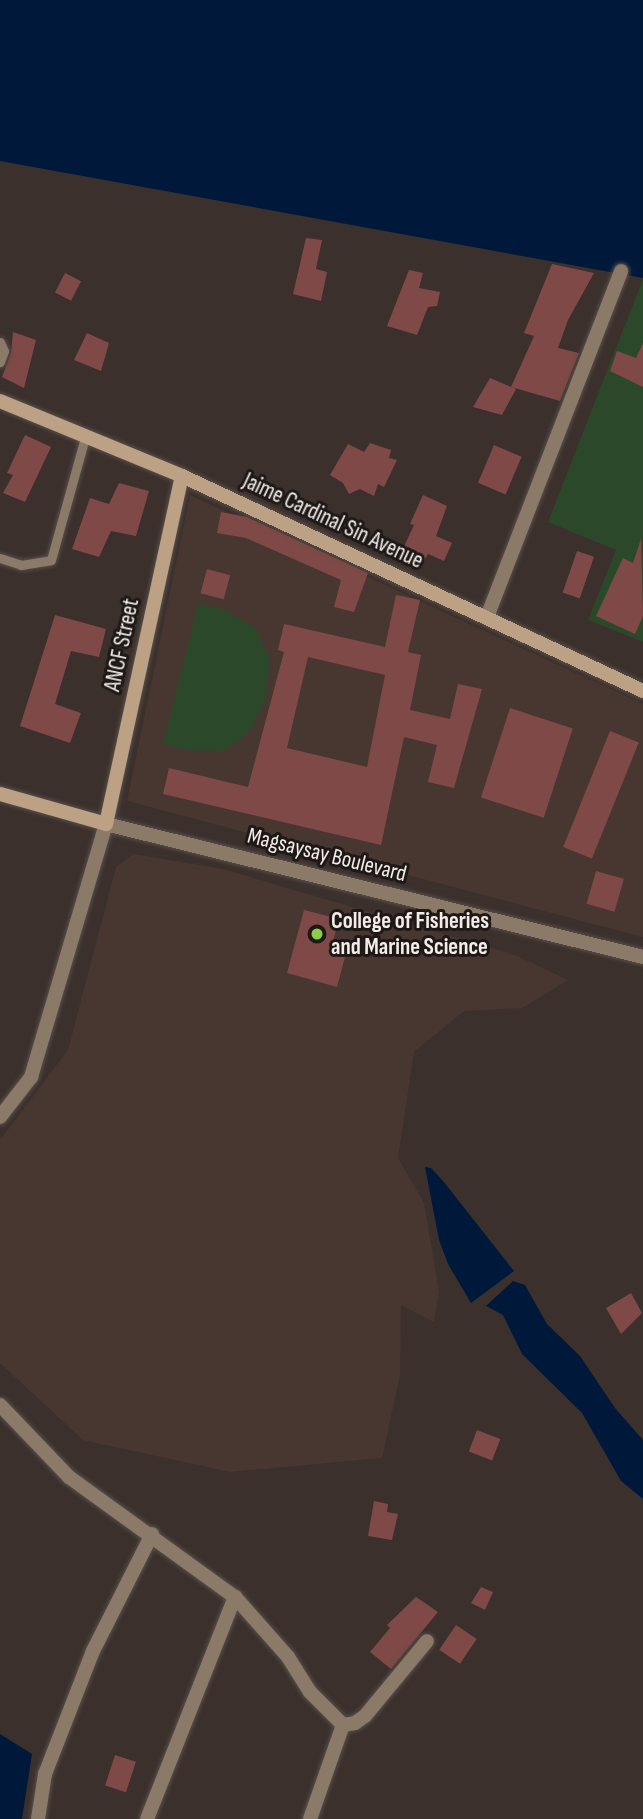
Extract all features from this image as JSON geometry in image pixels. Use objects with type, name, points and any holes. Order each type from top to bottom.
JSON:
[{"type":"main road","name":"Jaime Cardinal Sin Avenue","points":[[0,401],[86,434],[182,476],[643,691]]},
{"type":"main road","name":"ANCF Street","points":[[106,824],[182,476]]},
{"type":"main road","name":"Magsaysay Boulevard","points":[[0,794],[106,824]]},
{"type":"street","points":[[487,617],[621,271]]},
{"type":"street","points":[[0,1117],[31,1077],[106,824]]},
{"type":"street","name":"Magsaysay Boulevard","points":[[106,824],[643,957]]},
{"type":"street","points":[[0,1405],[69,1477],[152,1534],[235,1597],[288,1657],[310,1692],[343,1725]]},
{"type":"street","points":[[38,1819],[45,1774],[93,1651],[152,1534]]},
{"type":"street","points":[[147,1819],[235,1597]]},
{"type":"street","points":[[343,1725],[355,1723],[365,1717],[427,1641]]},
{"type":"street","points":[[310,1819],[343,1725]]},
{"type":"lane","points":[[0,342],[4,351],[0,362]]},
{"type":"lane","points":[[0,558],[21,565],[51,560],[86,434]]},
{"type":"shaded area","points":[[190,495],[643,704],[643,937],[127,801]]},
{"type":"shaded area","points":[[133,854],[223,869],[515,955],[568,980],[522,1008],[464,1011],[414,1052],[398,1158],[424,1203],[439,1292],[434,1322],[401,1305],[400,1375],[382,1458],[230,1472],[83,1440],[0,1363],[0,1140],[68,1050],[116,867]]},
{"type":"green space","points":[[643,279],[643,642],[588,620],[616,550],[548,522]]},
{"type":"green space","points":[[198,604],[223,609],[255,628],[270,659],[266,698],[250,731],[225,751],[184,750],[163,744]]},
{"type":"water","points":[[0,0],[643,0],[643,278],[0,161]]},
{"type":"water","points":[[425,1167],[431,1168],[443,1181],[514,1271],[471,1303],[448,1264],[439,1240]]},
{"type":"water","points":[[513,1281],[525,1285],[547,1324],[580,1356],[615,1408],[643,1440],[643,1499],[621,1481],[582,1413],[522,1354],[503,1315],[486,1306]]},
{"type":"water","points":[[0,1734],[32,1754],[22,1819],[0,1819]]},
{"type":"building","points":[[306,238],[322,240],[316,269],[327,272],[321,301],[293,294]]},
{"type":"building","points":[[552,264],[594,273],[568,320],[558,348],[579,353],[560,401],[511,387],[534,336],[524,333]]},
{"type":"building","points":[[409,270],[423,273],[419,288],[440,292],[437,306],[428,307],[417,335],[387,326]]},
{"type":"building","points":[[65,273],[81,281],[71,301],[55,293]]},
{"type":"building","points":[[13,332],[36,340],[24,388],[2,377],[11,353]]},
{"type":"building","points":[[87,333],[109,343],[101,371],[74,360]]},
{"type":"building","points":[[643,343],[643,387],[610,371],[617,351],[636,358]]},
{"type":"building","points":[[490,378],[516,389],[502,415],[473,407]]},
{"type":"building","points":[[25,435],[51,447],[25,502],[3,493],[13,475],[7,473]]},
{"type":"building","points":[[370,443],[391,450],[389,458],[397,460],[384,487],[378,484],[374,496],[360,489],[349,494],[343,483],[330,475],[348,444],[364,452]]},
{"type":"building","points":[[494,445],[522,457],[506,494],[478,483]]},
{"type":"building","points":[[119,483],[149,491],[136,536],[111,531],[99,557],[72,549],[90,498],[109,504]]},
{"type":"building","points":[[423,495],[447,506],[436,536],[452,543],[444,561],[428,554],[424,561],[402,551],[414,525],[410,524]]},
{"type":"building","points":[[221,512],[247,517],[368,573],[354,612],[334,607],[341,580],[246,538],[217,533]]},
{"type":"building","points":[[641,539],[643,616],[635,634],[596,616],[623,558],[633,563]]},
{"type":"building","points":[[577,551],[594,557],[580,598],[563,593]]},
{"type":"building","points":[[207,569],[230,575],[224,599],[201,593]]},
{"type":"building","points":[[396,595],[420,600],[408,652],[421,655],[410,710],[450,719],[458,684],[482,689],[454,788],[428,782],[437,745],[404,737],[381,845],[163,794],[169,768],[248,787],[284,652],[278,650],[284,624],[385,647]],"holes":[[[308,657],[385,675],[367,767],[287,748]]]},
{"type":"building","points":[[55,615],[106,629],[99,657],[71,651],[55,704],[81,713],[70,743],[20,726]]},
{"type":"building","points":[[510,708],[573,728],[544,818],[481,797]]},
{"type":"building","points":[[610,731],[639,743],[592,859],[563,847]]},
{"type":"building","points":[[596,871],[624,879],[615,912],[587,904]]},
{"type":"building","name":"College of Fisheries and Marine Science","points":[[304,910],[339,919],[331,949],[346,953],[337,987],[287,973]]},
{"type":"building","points":[[631,1293],[642,1313],[621,1334],[606,1308]]},
{"type":"building","points":[[477,1430],[500,1439],[492,1460],[469,1451]]},
{"type":"building","points":[[374,1501],[388,1504],[387,1512],[398,1514],[392,1540],[368,1536]]},
{"type":"building","points":[[481,1587],[493,1592],[485,1610],[471,1603]]},
{"type":"building","points":[[416,1597],[438,1612],[391,1669],[370,1652],[390,1628],[387,1625]]},
{"type":"building","points":[[456,1625],[477,1639],[460,1664],[439,1650]]},
{"type":"building","points":[[115,1755],[136,1762],[126,1792],[105,1785]]},
{"type":"place","name":"College of Fisheries and Marine Science","points":[[317,934]]}]
